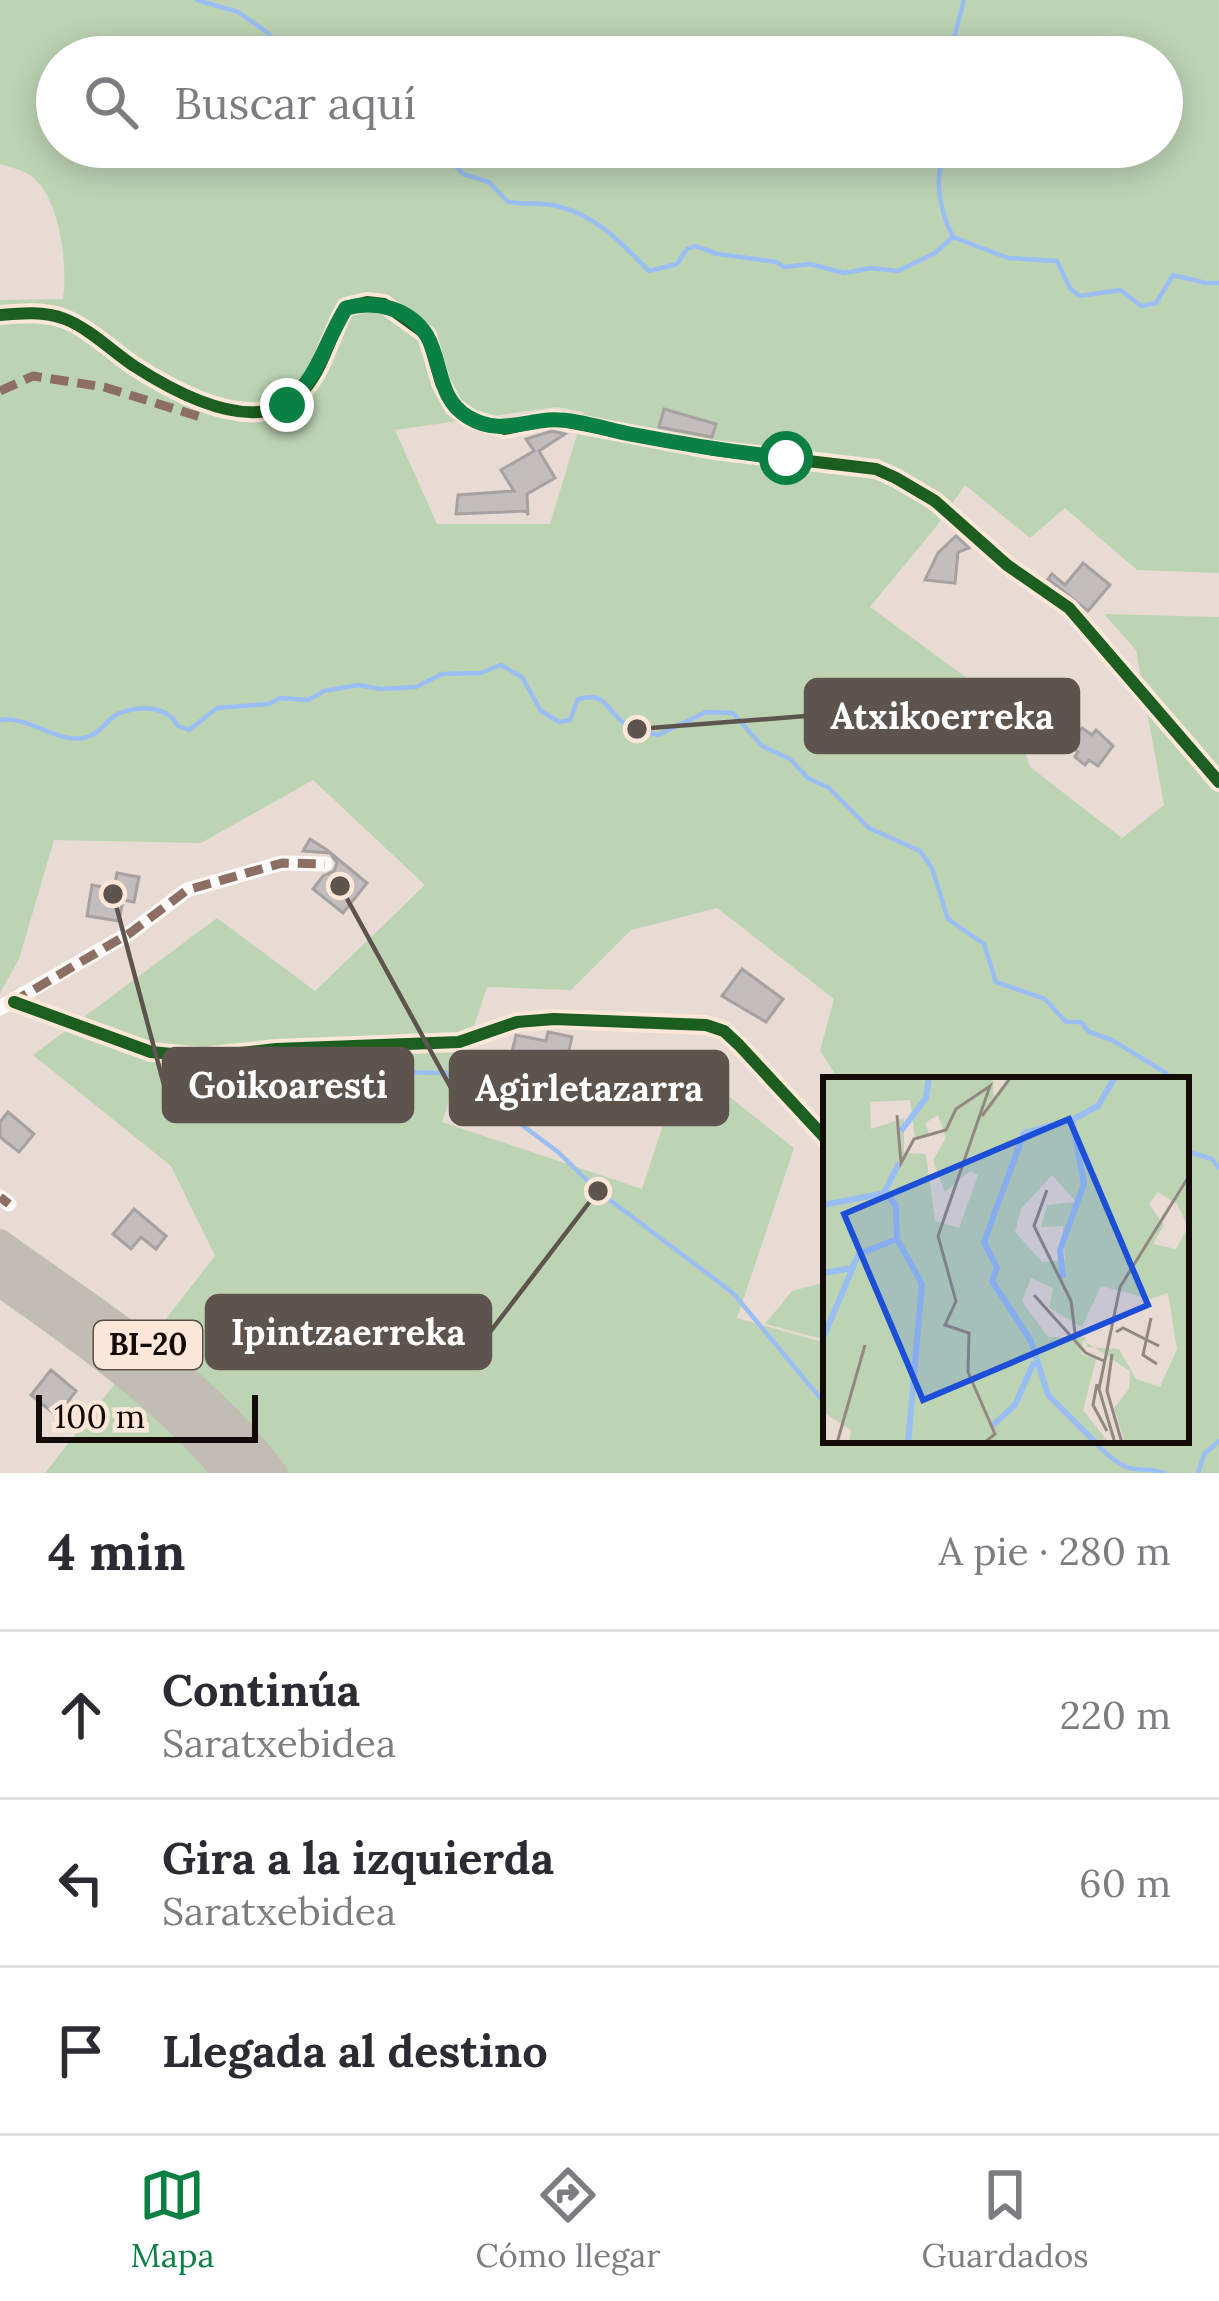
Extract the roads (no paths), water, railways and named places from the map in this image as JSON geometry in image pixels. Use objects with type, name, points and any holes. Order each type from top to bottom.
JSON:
[{"type":"main road","name":"BI-20","points":[[0,1240],[167,1360],[217,1405],[276,1473]]},
{"type":"main road","name":"BI-20","points":[[0,1262],[178,1394],[250,1473]]},
{"type":"main road","points":[[0,1285],[87,1346],[162,1407],[224,1473]]},
{"type":"street","points":[[0,315],[50,314],[70,321],[138,369],[200,400],[238,412],[264,413],[287,405],[304,389],[322,363],[346,308],[367,302],[383,304],[427,334],[441,383],[454,406],[471,419],[505,429],[552,419],[714,450],[876,469],[935,501],[1007,565],[1069,608],[1219,782]]},
{"type":"street","points":[[7,1005],[130,933],[187,890],[282,862],[325,864]]},
{"type":"street","points":[[7,1005],[152,1052],[202,1057],[276,1049],[460,1042],[517,1022],[554,1019],[706,1025],[724,1031],[739,1045],[823,1136]]},
{"type":"waterway","points":[[197,0],[238,12],[270,36]]},
{"type":"waterway","points":[[955,36],[964,0]]},
{"type":"waterway","points":[[457,168],[489,182],[508,202],[551,205],[585,217],[649,271],[677,264],[695,246],[784,267],[810,264],[844,273],[871,268],[898,271],[935,253],[953,237]]},
{"type":"waterway","points":[[940,168],[939,192],[953,237],[1008,258],[1057,261],[1079,296],[1121,290],[1141,306],[1156,303],[1173,275],[1219,283]]},
{"type":"waterway","points":[[0,720],[79,739],[95,734],[120,713],[145,708],[161,711],[189,730],[217,708],[269,704],[280,698],[308,700],[324,691],[358,685],[416,687],[442,674],[480,673],[501,665],[522,677],[541,711],[559,722],[570,720],[578,699],[587,697],[602,701],[628,725],[658,735],[706,712],[733,713],[762,746],[790,759],[808,778],[829,788],[869,828],[920,851],[932,868],[948,919],[984,944],[996,982],[1045,999],[1066,1022],[1081,1022],[1089,1032],[1112,1040],[1168,1077]]},
{"type":"waterway","points":[[339,1061],[375,1072],[447,1073],[510,1116],[558,1152],[598,1191],[733,1293],[823,1401]]},
{"type":"waterway","points":[[1189,1152],[1212,1159],[1219,1168]]},
{"type":"waterway","points":[[1198,1473],[1204,1454],[1219,1441]]},
{"type":"waterway","points":[[1095,1443],[1122,1465],[1164,1473]]},
{"type":"place","name":"Atxikoerreka","points":[[637,729]]},
{"type":"place","name":"Agirletazarra","points":[[340,886]]},
{"type":"place","name":"Goikoaresti","points":[[113,894]]},
{"type":"place","name":"Ipintzaerreka","points":[[598,1191]]}]
